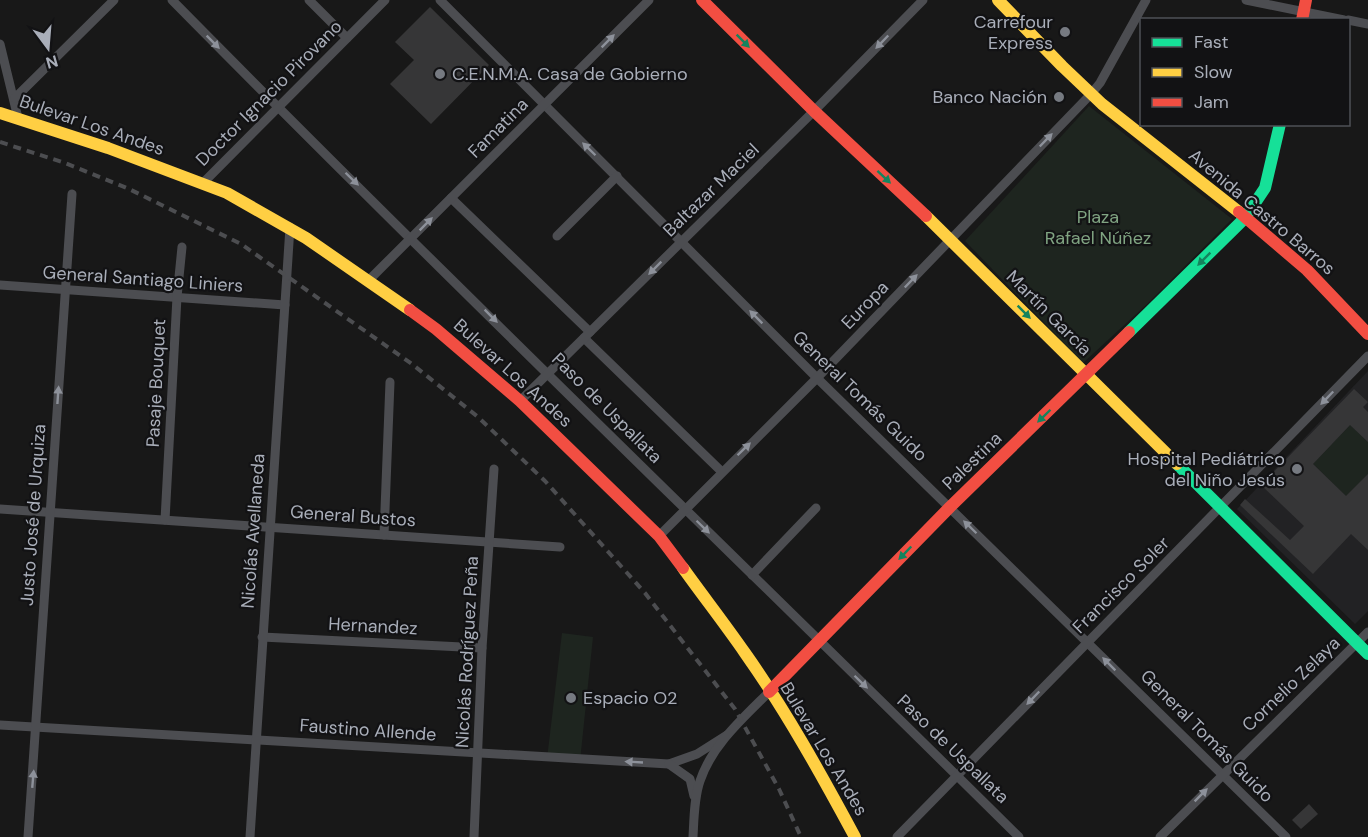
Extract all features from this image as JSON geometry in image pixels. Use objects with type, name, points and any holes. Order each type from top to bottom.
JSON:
[{"type":"main road","name":"Martín García","points":[[702,0],[814,111],[951,240],[1368,654]]},
{"type":"main road","name":"Avenida Castro Barros","points":[[998,0],[1091,94],[1296,260],[1368,334]]},
{"type":"main road","name":"Bulevar Los Andes","points":[[0,113],[108,148],[227,193],[290,227],[436,329],[519,401],[659,536],[746,654],[817,766],[855,837]]},
{"type":"main road","name":"Palestina","points":[[769,692],[950,507],[1245,218],[1265,188],[1280,126]]},
{"type":"street","points":[[15,98],[114,0]]},
{"type":"street","name":"Paso de Uspallata","points":[[172,0],[278,108],[1019,837]]},
{"type":"street","points":[[309,0],[347,38]]},
{"type":"street","name":"Doctor Ignacio Pirovano","points":[[203,183],[385,0]]},
{"type":"street","name":"General Tomás Guido","points":[[440,0],[817,378],[1286,837]]},
{"type":"street","name":"Famatina","points":[[369,280],[649,0]]},
{"type":"street","name":"Baltazar Maciel","points":[[519,401],[814,111],[923,0]]},
{"type":"street","name":"Europa","points":[[659,536],[817,378],[1091,94],[1100,83],[1146,0]]},
{"type":"street","points":[[1246,0],[1337,18]]},
{"type":"street","points":[[1350,21],[1368,24]]},
{"type":"street","points":[[0,44],[15,98],[18,118]]},
{"type":"street","points":[[557,236],[617,176]]},
{"type":"street","name":"Justo José de Urquiza","points":[[28,837],[72,194]]},
{"type":"street","points":[[451,198],[722,471]]},
{"type":"street","name":"Nicolás Avellaneda","points":[[250,837],[290,227]]},
{"type":"street","name":"Pasaje Bouquet","points":[[165,520],[177,297],[182,247]]},
{"type":"street","name":"General Santiago Liniers","points":[[0,285],[285,305]]},
{"type":"street","name":"Francisco Soler","points":[[897,837],[1368,356]]},
{"type":"street","points":[[384,535],[390,382]]},
{"type":"street","name":"Nicolás Rodríguez Peña","points":[[474,837],[482,648],[494,469]]},
{"type":"street","points":[[752,575],[816,508]]},
{"type":"street","name":"General Bustos","points":[[0,509],[560,547]]},
{"type":"street","name":"Cornelio Zelaya","points":[[1160,837],[1368,632]]},
{"type":"street","name":"Hernandez","points":[[262,637],[482,648]]},
{"type":"street","name":"Palestina","points":[[727,735],[769,692]]},
{"type":"street","name":"Faustino Allende","points":[[0,724],[669,764],[697,754],[727,735]]},
{"type":"street","points":[[693,837],[699,782],[727,735]]},
{"type":"street","points":[[669,764],[690,779],[695,807]]},
{"type":"shaded area","points":[[1368,371],[1368,611],[1355,624],[1237,509]]},
{"type":"green space","name":"Plaza Rafael Núñez","points":[[1089,106],[1232,219],[1146,305],[1083,363],[965,241]]},
{"type":"green space","points":[[1350,425],[1368,442],[1368,474],[1346,496],[1313,464]]},
{"type":"green space","name":"Espacio O2","points":[[562,633],[593,637],[580,761],[547,759]]},
{"type":"building","name":"C.E.N.M.A. Casa de Gobierno","points":[[430,7],[489,65],[431,124],[390,84],[414,60],[395,42]]},
{"type":"building","name":"Hospital Pediátrico del Niño Jesús","points":[[1354,389],[1368,402],[1363,407],[1368,412],[1368,442],[1350,425],[1313,464],[1346,496],[1368,474],[1368,550],[1351,534],[1313,574],[1240,505],[1245,499],[1290,540],[1304,526],[1261,485]]},
{"type":"building","points":[[1309,804],[1318,814],[1301,829],[1292,820]]},
{"type":"railway","points":[[0,142],[65,163],[127,188],[241,244],[412,364],[478,417],[545,481],[645,593],[735,709],[779,789],[801,837]]},
{"type":"traffic: fast","points":[[1129,332],[1245,218],[1265,188],[1280,126]]},
{"type":"traffic: fast","points":[[1177,464],[1368,654]]},
{"type":"traffic: slow","points":[[998,0],[1102,104],[1239,212]]},
{"type":"traffic: slow","points":[[0,113],[108,148],[227,193],[306,238],[410,310]]},
{"type":"traffic: slow","points":[[926,216],[1177,464]]},
{"type":"traffic: slow","points":[[683,568],[775,697],[855,837]]},
{"type":"traffic: jam","points":[[702,0],[814,111],[926,216]]},
{"type":"traffic: jam","points":[[1302,18],[1306,0]]},
{"type":"traffic: jam","points":[[1239,212],[1307,270],[1368,334]]},
{"type":"traffic: jam","points":[[410,310],[436,329],[520,401],[659,536],[683,568]]},
{"type":"traffic: jam","points":[[769,692],[950,507],[1129,332]]},
{"type":"place","name":"Carrefour Express","points":[[1065,32]]},
{"type":"place","name":"C.E.N.M.A. Casa de Gobierno","points":[[440,74]]},
{"type":"place","name":"Banco Nación","points":[[1059,97]]},
{"type":"place","name":"Hospital Pediátrico del Niño Jesús","points":[[1297,469]]},
{"type":"place","name":"Espacio O2","points":[[571,698]]}]
